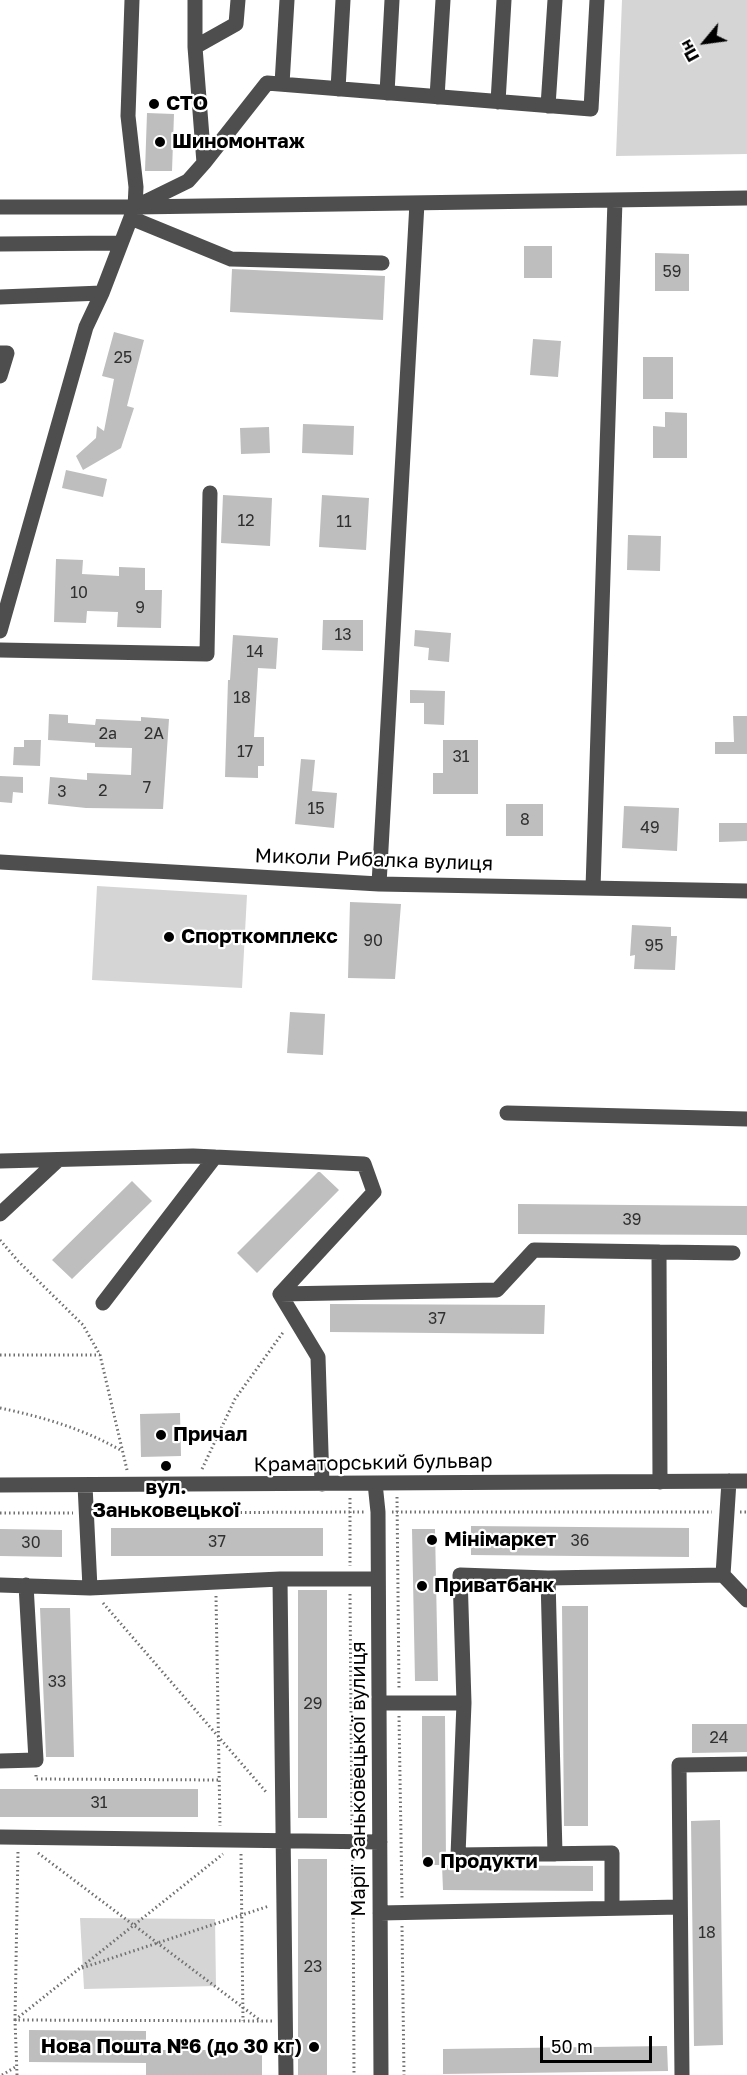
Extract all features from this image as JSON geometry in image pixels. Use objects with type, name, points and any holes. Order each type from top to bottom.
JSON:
[{"type":"street","points":[[0,631],[86,327],[102,293],[133,212],[136,187],[128,116],[132,0]]},
{"type":"street","points":[[195,0],[195,47],[204,164]]},
{"type":"street","points":[[195,47],[236,24],[237,0]]},
{"type":"street","points":[[282,84],[287,0]]},
{"type":"street","points":[[338,89],[343,0]]},
{"type":"street","points":[[387,93],[392,0]]},
{"type":"street","points":[[437,97],[443,0]]},
{"type":"street","points":[[498,102],[504,0]]},
{"type":"street","points":[[548,105],[555,0]]},
{"type":"street","points":[[133,212],[188,181],[267,83],[591,109],[597,0]]},
{"type":"street","points":[[0,207],[133,212],[417,203],[747,198]]},
{"type":"street","points":[[593,888],[615,200]]},
{"type":"street","points":[[379,884],[417,203]]},
{"type":"street","points":[[133,212],[231,258],[382,263]]},
{"type":"street","points":[[0,244],[120,243]]},
{"type":"street","points":[[0,297],[102,293]]},
{"type":"street","points":[[0,353],[7,352],[0,376]]},
{"type":"street","points":[[0,650],[207,654],[210,493]]},
{"type":"street","name":"Миколи Рибалка вулиця","points":[[0,862],[379,884],[747,891]]},
{"type":"street","points":[[507,1113],[747,1119]]},
{"type":"street","points":[[0,1161],[193,1156],[364,1164],[374,1192],[280,1294]]},
{"type":"street","points":[[103,1303],[215,1157]]},
{"type":"street","points":[[0,1214],[57,1161]]},
{"type":"street","points":[[280,1294],[497,1290],[534,1250],[733,1253]]},
{"type":"street","points":[[659,1252],[660,1482]]},
{"type":"street","points":[[280,1294],[318,1357],[322,1484]]},
{"type":"street","points":[[723,1575],[729,1481]]},
{"type":"street","name":"Краматорський бульвар","points":[[0,1485],[747,1481]]},
{"type":"street","name":"Марії Заньковецької вулиця","points":[[375,1483],[378,1512],[381,2075]]},
{"type":"street","points":[[85,1485],[90,1587]]},
{"type":"street","points":[[612,1908],[612,1853],[458,1855],[464,1703],[460,1575],[548,1578],[723,1575],[747,1600]]},
{"type":"street","points":[[548,1578],[555,1854]]},
{"type":"street","points":[[280,1579],[285,1813],[286,2075]]},
{"type":"street","points":[[0,1585],[90,1587],[280,1579],[378,1579]]},
{"type":"street","points":[[0,1761],[36,1760],[26,1585]]},
{"type":"street","points":[[379,1703],[464,1703]]},
{"type":"street","points":[[682,2075],[679,1765],[747,1764]]},
{"type":"street","points":[[0,1837],[380,1842]]},
{"type":"street","points":[[380,1913],[680,1907]]},
{"type":"path","points":[[0,1240],[83,1325],[100,1355],[130,1485]]},
{"type":"path","points":[[194,1485],[235,1400],[294,1317]]},
{"type":"path","points":[[0,1356],[100,1355]]},
{"type":"path","points":[[0,1408],[48,1419],[100,1438],[122,1451]]},
{"type":"path","points":[[397,1483],[404,2075]]},
{"type":"path","points":[[350,1484],[354,2075]]},
{"type":"path","points":[[0,1513],[727,1512]]},
{"type":"path","points":[[215,1582],[221,1840]]},
{"type":"path","points":[[90,1587],[285,1813]]},
{"type":"path","points":[[36,1760],[36,1779],[220,1780]]},
{"type":"path","points":[[18,1838],[261,2021]]},
{"type":"path","points":[[17,2075],[15,2020],[18,1838]]},
{"type":"path","points":[[15,2020],[241,1840]]},
{"type":"path","points":[[241,1840],[243,2021]]},
{"type":"path","points":[[79,1968],[285,1901]]},
{"type":"path","points":[[15,2020],[286,2021]]},
{"type":"path","points":[[2,2075],[17,2066]]},
{"type":"shaded area","points":[[622,0],[747,0],[747,154],[616,156]]},
{"type":"shaded area","name":"Спорткомплекс","points":[[97,886],[247,895],[242,988],[92,980]]},
{"type":"shaded area","points":[[80,1918],[215,1919],[216,1986],[84,1989]]},
{"type":"building","name":"Шиномонтаж","points":[[147,113],[174,114],[172,171],[145,171]]},
{"type":"building","points":[[524,246],[552,246],[552,278],[524,278]]},
{"type":"building","points":[[655,253],[689,254],[689,291],[655,291]]},
{"type":"building","points":[[232,269],[385,276],[383,320],[230,312]]},
{"type":"building","points":[[114,332],[144,340],[127,406],[134,408],[121,448],[83,470],[76,456],[96,438],[97,426],[104,431],[114,379],[102,376]]},
{"type":"building","points":[[533,339],[561,341],[558,377],[530,375]]},
{"type":"building","points":[[643,357],[673,357],[673,399],[643,399]]},
{"type":"building","points":[[665,412],[687,413],[687,458],[653,458],[653,426],[665,427]]},
{"type":"building","points":[[303,424],[354,426],[353,455],[302,453]]},
{"type":"building","points":[[269,427],[270,453],[241,454],[240,428]]},
{"type":"building","points":[[66,470],[107,479],[103,497],[62,488]]},
{"type":"building","points":[[223,495],[272,498],[270,546],[221,543]]},
{"type":"building","points":[[322,495],[369,498],[366,550],[319,547]]},
{"type":"building","points":[[628,535],[661,536],[660,571],[627,570]]},
{"type":"building","points":[[56,559],[83,560],[82,574],[119,576],[119,567],[145,568],[145,590],[162,590],[161,628],[117,627],[118,612],[87,611],[86,623],[54,622]]},
{"type":"building","points":[[323,620],[363,620],[363,651],[322,650]]},
{"type":"building","points":[[415,630],[451,633],[449,662],[428,660],[429,648],[414,646]]},
{"type":"building","points":[[233,635],[278,638],[276,669],[258,668],[254,737],[264,737],[264,766],[258,766],[258,778],[225,777],[228,680],[230,680]]},
{"type":"building","points":[[410,690],[445,691],[444,725],[424,724],[424,703],[410,703]]},
{"type":"building","points":[[49,714],[68,715],[68,723],[95,725],[96,719],[141,721],[141,717],[169,719],[163,809],[86,808],[48,804],[50,777],[87,780],[87,773],[131,775],[132,748],[95,747],[95,743],[48,740]]},
{"type":"building","points":[[733,716],[747,716],[747,754],[715,754],[715,742],[734,742]]},
{"type":"building","points":[[24,740],[41,740],[40,766],[13,765],[14,747],[24,747]]},
{"type":"building","points":[[443,740],[478,740],[478,794],[433,794],[433,773],[443,773]]},
{"type":"building","points":[[301,759],[315,760],[312,791],[337,793],[334,828],[295,824]]},
{"type":"building","points":[[0,776],[23,777],[23,793],[13,792],[12,803],[0,802]]},
{"type":"building","points":[[506,804],[543,804],[543,836],[506,836]]},
{"type":"building","points":[[624,806],[679,808],[677,851],[622,848]]},
{"type":"building","points":[[719,823],[747,823],[747,841],[719,842]]},
{"type":"building","points":[[350,902],[401,904],[395,979],[348,978]]},
{"type":"building","points":[[632,925],[671,927],[671,936],[677,936],[675,970],[634,969],[635,955],[630,956]]},
{"type":"building","points":[[290,1012],[325,1014],[323,1055],[287,1053]]},
{"type":"building","points":[[318,1172],[339,1190],[257,1273],[237,1253]]},
{"type":"building","points":[[132,1181],[152,1201],[72,1279],[52,1260]]},
{"type":"building","points":[[518,1204],[747,1206],[747,1235],[518,1234]]},
{"type":"building","points":[[330,1304],[545,1305],[544,1334],[330,1332]]},
{"type":"building","name":"Причал","points":[[180,1413],[181,1456],[141,1457],[140,1414]]},
{"type":"building","points":[[471,1526],[689,1528],[689,1557],[471,1555]]},
{"type":"building","points":[[111,1528],[323,1528],[323,1556],[111,1556]]},
{"type":"building","points":[[0,1529],[62,1530],[62,1557],[0,1556]]},
{"type":"building","points":[[412,1529],[435,1529],[438,1681],[415,1681]]},
{"type":"building","points":[[298,1590],[327,1590],[327,1818],[298,1818]]},
{"type":"building","points":[[562,1606],[588,1606],[588,1826],[564,1826]]},
{"type":"building","points":[[40,1608],[70,1608],[74,1757],[46,1757]]},
{"type":"building","points":[[422,1716],[445,1716],[446,1865],[593,1866],[593,1891],[443,1890],[442,1865],[422,1865]]},
{"type":"building","points":[[692,1724],[747,1724],[747,1752],[692,1753]]},
{"type":"building","points":[[0,1789],[198,1789],[198,1817],[0,1817]]},
{"type":"building","points":[[720,1820],[723,2045],[694,2046],[691,1821]]},
{"type":"building","points":[[298,1859],[327,1859],[327,2075],[298,2075]]},
{"type":"building","points":[[29,2030],[146,2031],[146,2050],[262,2050],[262,2075],[146,2075],[146,2063],[29,2062]]},
{"type":"building","points":[[667,2046],[668,2071],[443,2074],[443,2049]]},
{"type":"place","name":"СТО","points":[[154,104]]},
{"type":"place","name":"Шиномонтаж","points":[[160,142]]},
{"type":"place","name":"Спорткомплекс","points":[[169,937]]},
{"type":"place","name":"Причал","points":[[161,1435]]},
{"type":"place","name":"вул. Заньковецької","points":[[166,1466]]},
{"type":"place","name":"Мінімаркет","points":[[432,1540]]},
{"type":"place","name":"Приватбанк","points":[[422,1586]]},
{"type":"place","name":"Продукти","points":[[428,1862]]},
{"type":"place","name":"Нова Пошта №6 (до 30 кг)","points":[[314,2047]]}]
